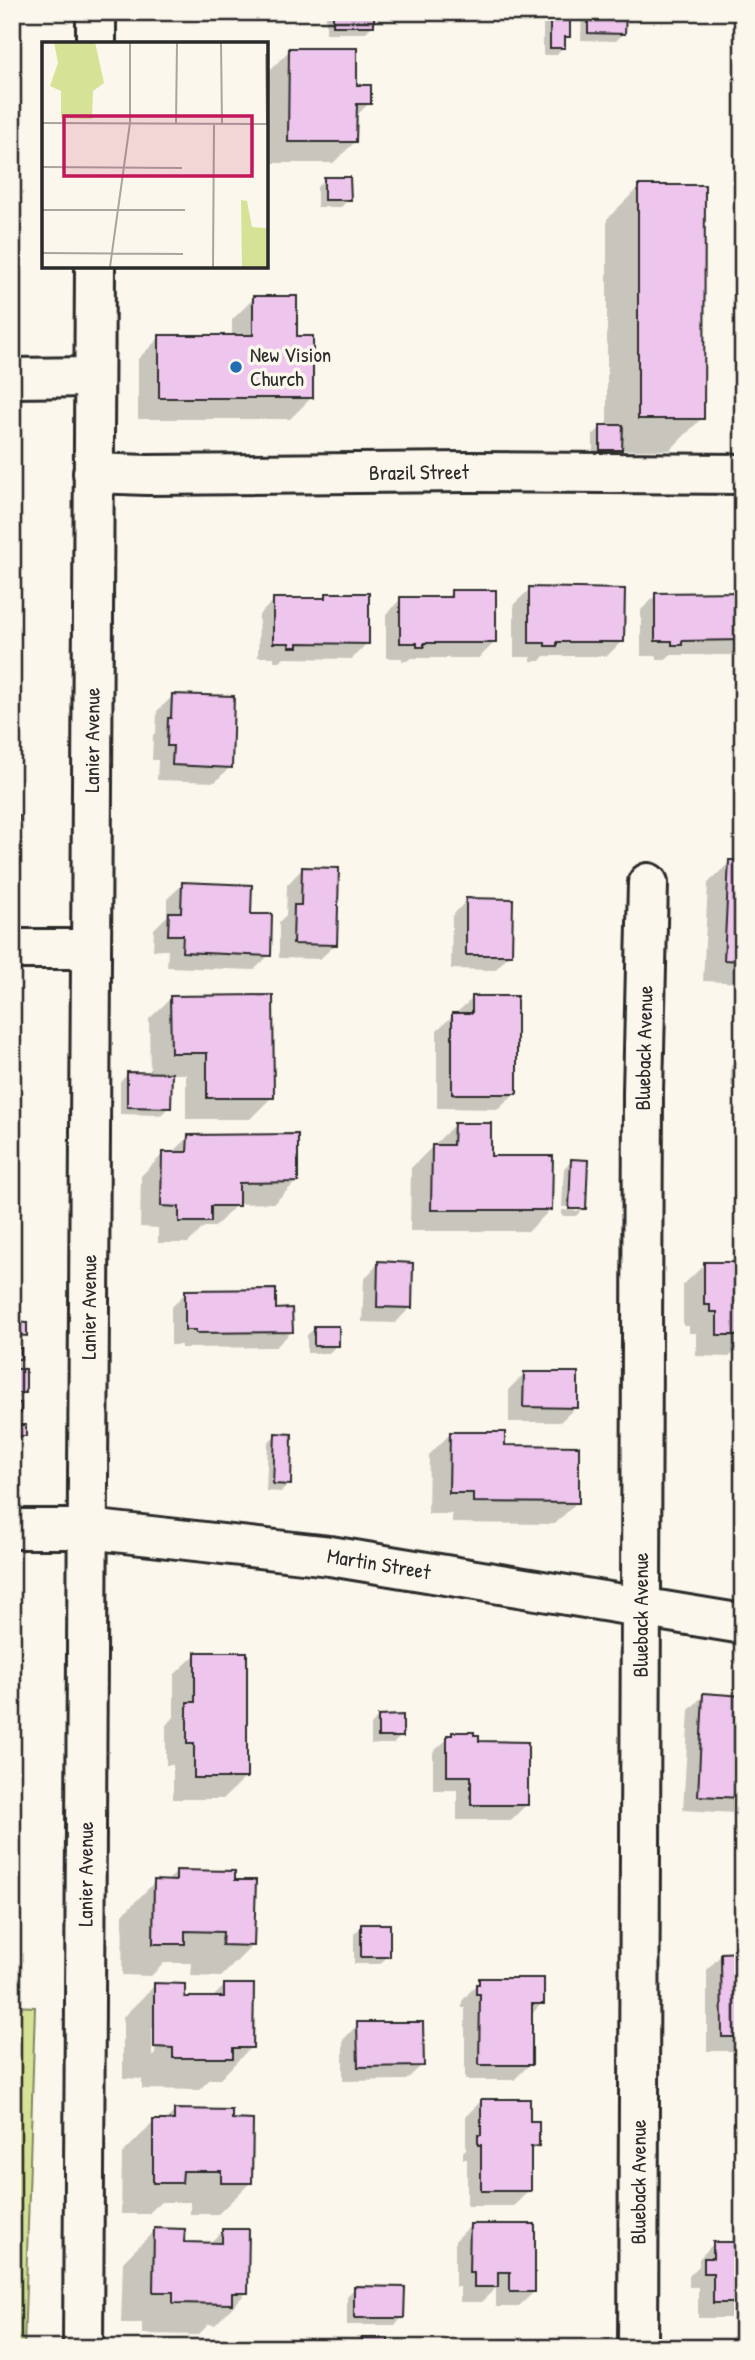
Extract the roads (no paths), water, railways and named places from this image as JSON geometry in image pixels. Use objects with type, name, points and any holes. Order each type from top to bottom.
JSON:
[{"type":"street","points":[[96,12],[96,42]]},
{"type":"street","name":"Lanier Avenue","points":[[83,2348],[95,268]]},
{"type":"street","points":[[12,378],[94,377]]},
{"type":"street","name":"Brazil Street","points":[[93,473],[743,474]]},
{"type":"street","name":"Blueback Avenue","points":[[638,2348],[643,1093],[648,883]]},
{"type":"street","points":[[12,949],[90,949]]},
{"type":"street","name":"Martin Street","points":[[12,1529],[88,1529],[330,1556],[743,1624]]},
{"type":"place","name":"New Vision Church","points":[[236,367]]}]
